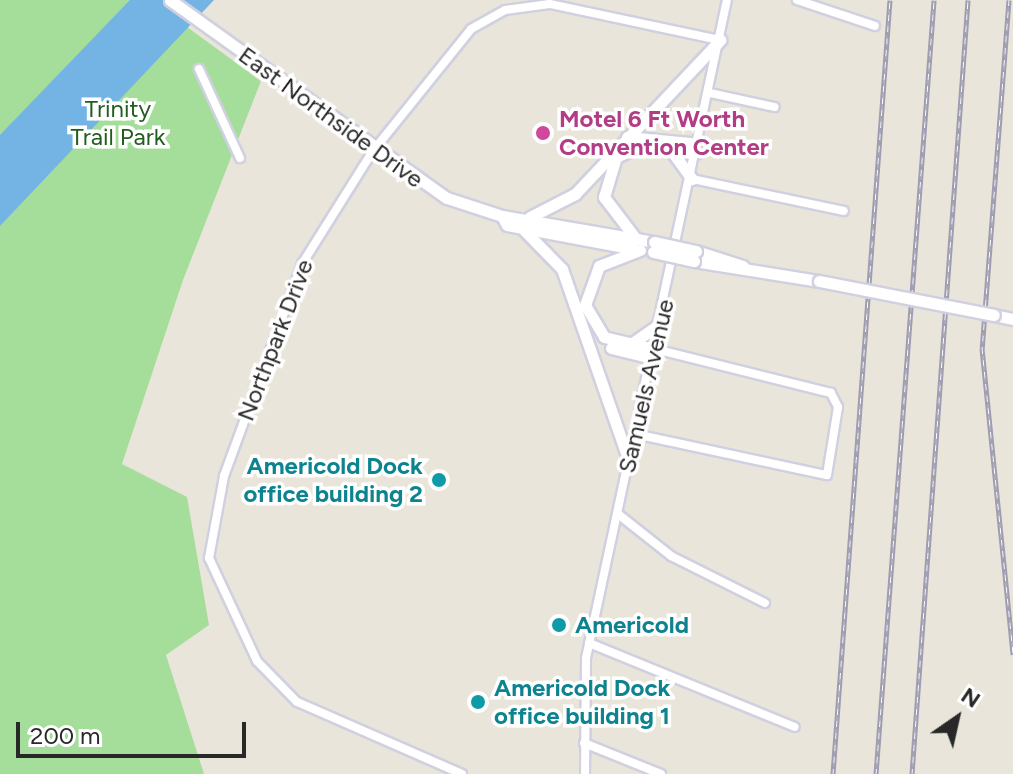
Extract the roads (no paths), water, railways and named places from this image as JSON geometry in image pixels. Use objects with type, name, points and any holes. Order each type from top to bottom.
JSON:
[{"type":"street","name":"East Northside Drive","points":[[170,0],[373,151],[447,198],[524,223],[1013,319]]},
{"type":"street","name":"Samuels Avenue","points":[[585,774],[589,643],[692,179],[727,0]]},
{"type":"street","points":[[797,0],[875,26]]},
{"type":"street","name":"Northpark Drive","points":[[462,774],[297,702],[277,685],[230,615],[209,558],[224,476],[290,290],[373,151],[453,46],[505,10],[583,9],[720,40]]},
{"type":"street","points":[[629,461],[587,333],[562,269],[524,223],[566,202],[720,40]]},
{"type":"street","points":[[199,69],[206,98],[240,158]]},
{"type":"street","points":[[710,93],[774,107]]},
{"type":"street","points":[[627,137],[698,148]]},
{"type":"street","points":[[653,354],[597,330],[586,293],[604,262],[638,244],[606,204],[605,176],[631,146],[698,148]]},
{"type":"street","points":[[668,146],[692,179],[844,211]]},
{"type":"street","points":[[629,345],[660,324]]},
{"type":"street","points":[[587,333],[653,354],[806,381],[831,393],[838,407],[827,475],[635,434]]},
{"type":"street","points":[[618,514],[671,556],[765,603]]},
{"type":"street","points":[[589,643],[795,727]]},
{"type":"street","points":[[584,743],[661,774]]},
{"type":"water","points":[[130,0],[214,0],[0,226],[0,135]]},
{"type":"railway","points":[[833,774],[890,0]]},
{"type":"railway","points":[[876,774],[934,0]]},
{"type":"railway","points":[[912,774],[968,0]]},
{"type":"railway","points":[[1009,0],[982,348],[1013,654]]},
{"type":"place","name":"Motel 6 Ft Worth Convention Center","points":[[543,133]]},
{"type":"place","name":"Americold Dock office building 2","points":[[439,480]]},
{"type":"place","name":"Americold","points":[[559,625]]},
{"type":"place","name":"Americold Dock office building 1","points":[[478,702]]},
{"type":"park label","name":"Trinity Trail Park","points":[[118,123]]}]
